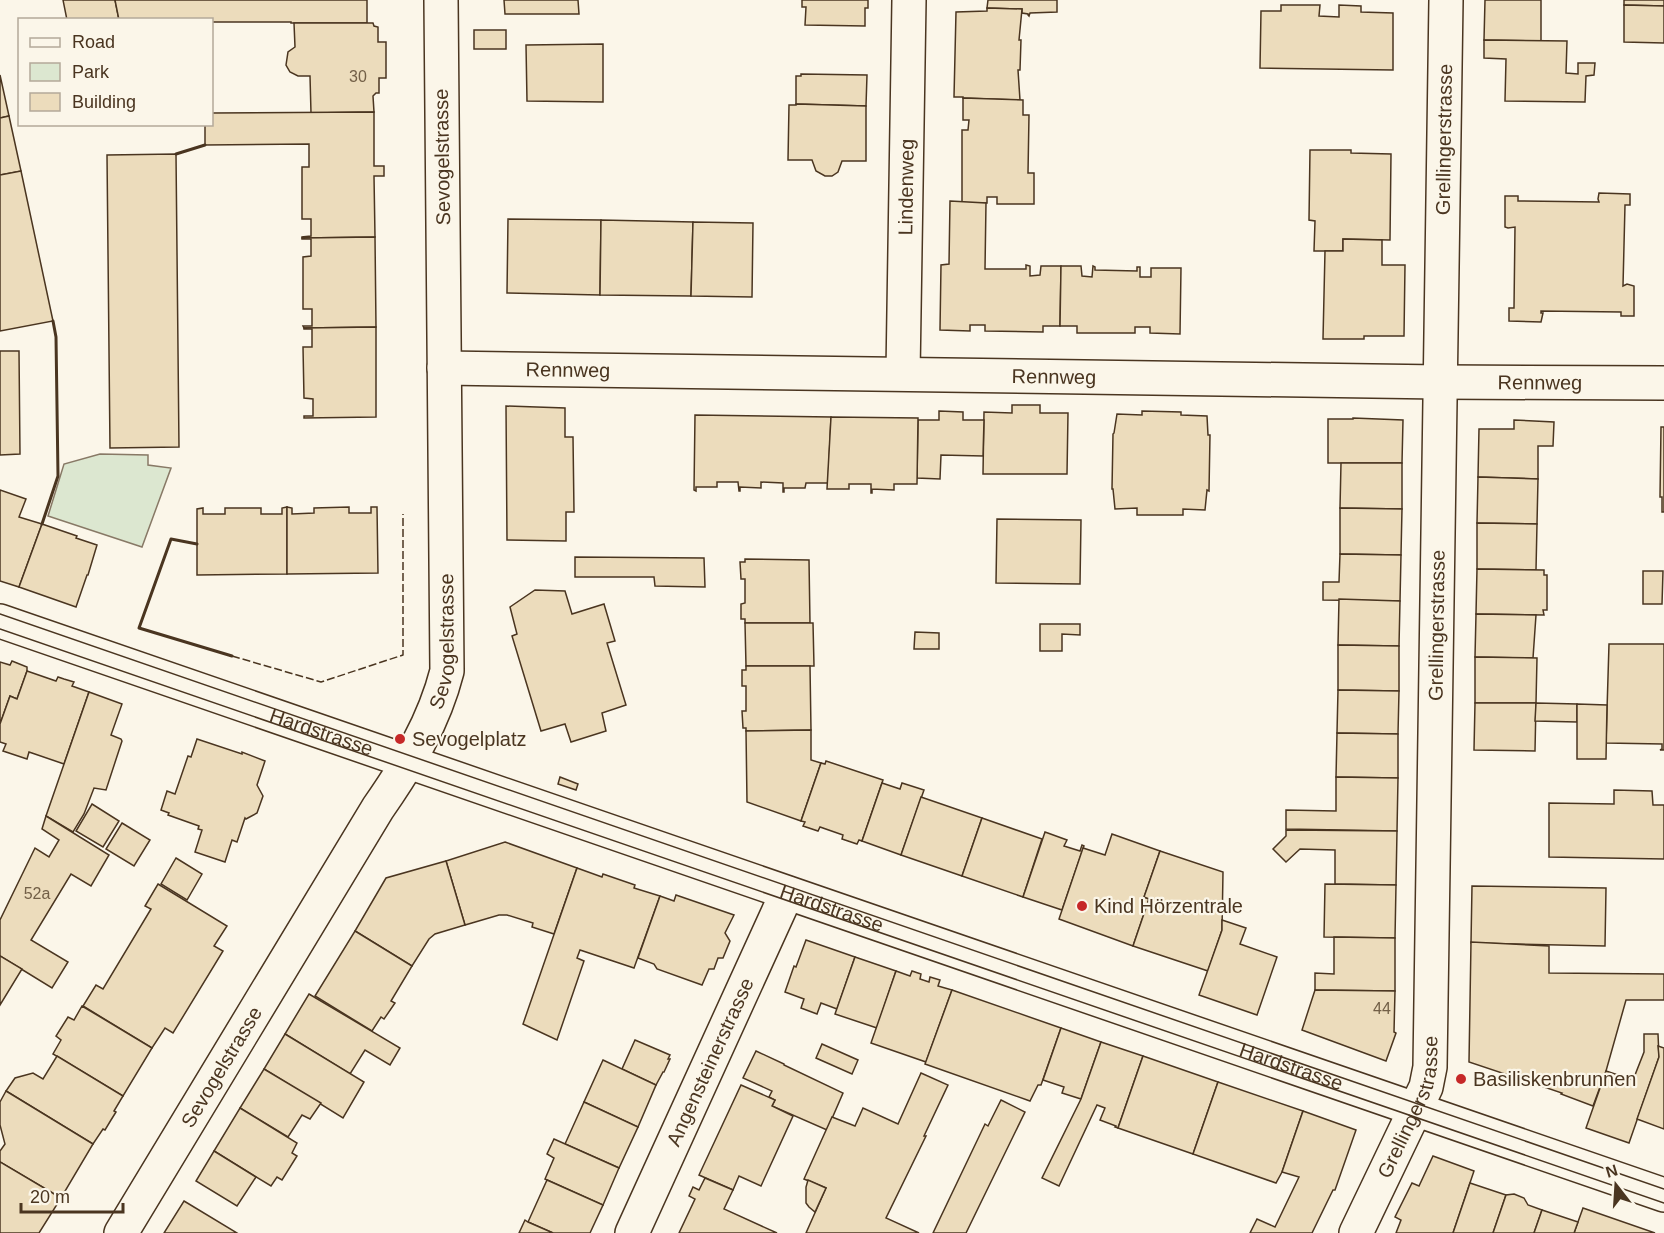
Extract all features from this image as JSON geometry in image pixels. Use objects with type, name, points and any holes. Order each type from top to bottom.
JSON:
[{"type":"street","name":"Sevogelstrasse","points":[[121,1233],[378,808],[409,762],[441,693],[447,671],[441,0]]},
{"type":"street","name":"Lindenweg","points":[[903,374],[909,0]]},
{"type":"street","name":"Grellingerstrasse","points":[[1356,1233],[1426,1087],[1430,1067],[1446,0]]},
{"type":"street","name":"Rennweg","points":[[444,368],[1664,383]]},
{"type":"street","name":"Hardstrasse","points":[[0,621],[1664,1195]]},
{"type":"street","name":"Angensteinerstrasse","points":[[632,1233],[787,893]]},
{"type":"green space","points":[[100,454],[148,455],[148,465],[171,468],[142,547],[48,516],[64,464]]},
{"type":"building","points":[[63,0],[115,0],[119,18],[67,18]]},
{"type":"building","points":[[115,0],[367,0],[367,23],[213,22],[213,18],[119,18]]},
{"type":"building","points":[[504,0],[578,0],[579,14],[505,14]]},
{"type":"building","points":[[802,0],[868,0],[868,8],[865,8],[865,26],[805,25],[806,7],[802,7]]},
{"type":"building","points":[[988,0],[1057,0],[1057,12],[1030,13],[1029,16],[1022,13],[1022,9],[987,8]]},
{"type":"building","points":[[1485,0],[1541,0],[1541,41],[1484,40]]},
{"type":"building","points":[[1624,0],[1664,0],[1664,6],[1624,5]]},
{"type":"building","points":[[1281,5],[1320,5],[1319,16],[1339,17],[1339,5],[1361,6],[1361,12],[1393,13],[1393,70],[1260,68],[1261,11],[1281,11]]},
{"type":"building","points":[[1624,5],[1664,6],[1664,43],[1624,42]]},
{"type":"building","points":[[987,8],[1022,9],[1019,40],[1021,40],[1020,70],[1018,70],[1020,100],[954,97],[956,12],[987,11]]},
{"type":"building","points":[[294,23],[373,23],[378,27],[378,42],[386,42],[386,78],[379,78],[379,93],[373,96],[374,112],[311,113],[310,76],[298,76],[290,72],[286,65],[288,52],[295,47]]},
{"type":"building","points":[[474,30],[506,30],[506,49],[474,49]]},
{"type":"building","points":[[1484,40],[1567,41],[1566,73],[1578,74],[1578,63],[1595,63],[1594,75],[1586,76],[1585,102],[1505,101],[1506,59],[1484,58]]},
{"type":"building","points":[[603,44],[603,102],[527,101],[526,45]]},
{"type":"building","points":[[801,74],[867,75],[866,106],[796,104],[796,76],[801,76]]},
{"type":"building","points":[[0,75],[9,116],[0,118]]},
{"type":"building","points":[[963,98],[1023,100],[1023,115],[1029,115],[1028,173],[1034,173],[1034,204],[997,204],[997,197],[987,197],[987,203],[962,203],[962,130],[968,130],[969,120],[963,120]]},
{"type":"building","points":[[789,105],[866,106],[866,161],[842,161],[838,172],[832,176],[825,176],[816,171],[812,160],[788,160]]},
{"type":"building","points":[[374,112],[374,166],[384,166],[384,176],[374,176],[375,237],[302,238],[311,236],[311,219],[302,219],[302,167],[309,167],[309,144],[205,145],[205,126],[213,126],[213,113]]},
{"type":"building","points":[[9,116],[21,171],[0,175],[0,118]]},
{"type":"building","points":[[1310,150],[1351,150],[1351,153],[1391,154],[1390,240],[1343,239],[1343,251],[1314,251],[1315,221],[1309,220]]},
{"type":"building","points":[[176,154],[179,447],[110,448],[107,155]]},
{"type":"building","points":[[21,171],[53,321],[0,331],[0,175]]},
{"type":"building","points":[[1599,193],[1630,194],[1630,205],[1625,205],[1623,286],[1627,284],[1634,286],[1634,316],[1621,316],[1621,312],[1541,311],[1543,313],[1541,322],[1509,321],[1509,308],[1514,308],[1515,227],[1505,227],[1505,196],[1518,196],[1518,201],[1599,202]]},
{"type":"building","points":[[950,201],[986,203],[985,269],[1026,269],[1026,265],[1030,266],[1030,276],[1040,275],[1041,266],[1061,266],[1060,326],[1043,326],[1043,332],[985,331],[985,325],[970,325],[970,331],[940,330],[941,265],[949,264]]},
{"type":"building","points":[[508,219],[601,220],[600,295],[507,293]]},
{"type":"building","points":[[601,220],[693,222],[691,296],[600,295]]},
{"type":"building","points":[[693,222],[753,223],[752,297],[691,296]]},
{"type":"building","points":[[375,237],[376,327],[304,328],[303,326],[312,326],[312,309],[303,309],[303,257],[311,256],[311,239],[302,238]]},
{"type":"building","points":[[1343,239],[1382,240],[1382,265],[1405,265],[1404,336],[1323,339],[1325,251],[1343,251]]},
{"type":"building","points":[[1061,266],[1081,266],[1082,276],[1092,277],[1093,266],[1095,270],[1137,271],[1137,267],[1140,267],[1140,277],[1151,277],[1151,268],[1181,268],[1180,334],[1150,333],[1150,327],[1135,327],[1135,333],[1077,333],[1077,326],[1060,326]]},
{"type":"building","points":[[376,327],[376,417],[304,418],[304,416],[313,416],[313,399],[304,398],[303,347],[312,347],[312,329],[304,328]]},
{"type":"building","points":[[0,351],[19,351],[20,454],[0,455]]},
{"type":"building","points":[[1012,405],[1040,405],[1040,413],[1068,413],[1067,474],[983,474],[984,412],[1012,413]]},
{"type":"building","points":[[506,406],[565,408],[565,437],[573,437],[574,512],[566,512],[566,541],[507,540]]},
{"type":"building","points":[[939,411],[963,412],[963,420],[984,420],[983,456],[941,455],[940,479],[917,478],[918,420],[939,420]]},
{"type":"building","points":[[1142,411],[1181,412],[1181,415],[1207,416],[1208,435],[1210,435],[1209,491],[1207,490],[1205,510],[1183,509],[1183,515],[1137,515],[1137,508],[1115,509],[1112,489],[1113,434],[1117,414],[1142,415]]},
{"type":"building","points":[[695,415],[831,417],[828,483],[806,483],[805,488],[784,488],[783,492],[783,483],[761,482],[761,488],[740,487],[739,491],[738,482],[717,482],[717,487],[696,487],[696,491],[694,490]]},
{"type":"building","points":[[831,417],[918,418],[917,484],[894,484],[894,490],[872,489],[872,493],[871,484],[849,484],[849,489],[827,489]]},
{"type":"building","points":[[1328,419],[1403,420],[1402,463],[1328,463]]},
{"type":"building","points":[[1514,420],[1554,422],[1553,446],[1538,446],[1538,479],[1478,477],[1479,429],[1514,429]]},
{"type":"building","points":[[1661,427],[1664,427],[1664,512],[1662,512],[1662,497],[1660,497]]},
{"type":"building","points":[[1341,463],[1402,463],[1402,509],[1340,508]]},
{"type":"building","points":[[1478,477],[1538,479],[1537,524],[1477,523]]},
{"type":"building","points":[[0,490],[26,499],[19,517],[42,524],[19,587],[0,581]]},
{"type":"building","points":[[287,507],[287,574],[197,575],[197,509],[203,508],[203,514],[225,514],[225,508],[261,508],[261,514],[282,514],[282,508]]},
{"type":"building","points":[[287,507],[292,508],[292,514],[314,513],[314,508],[349,507],[349,513],[371,513],[371,507],[377,507],[378,573],[287,574]]},
{"type":"building","points":[[1340,508],[1402,509],[1401,555],[1340,554]]},
{"type":"building","points":[[997,519],[1081,520],[1080,584],[996,583]]},
{"type":"building","points":[[1477,523],[1537,524],[1536,570],[1477,569]]},
{"type":"building","points":[[42,524],[97,545],[76,607],[19,587]]},
{"type":"building","points":[[1340,554],[1401,555],[1400,601],[1323,600],[1323,582],[1339,582]]},
{"type":"building","points":[[575,557],[704,558],[705,587],[655,586],[654,577],[575,577]]},
{"type":"building","points":[[745,559],[809,560],[810,623],[745,623],[745,619],[741,619],[741,604],[745,603],[745,579],[741,579],[740,562],[745,562]]},
{"type":"building","points":[[1477,569],[1544,570],[1544,575],[1547,575],[1547,610],[1543,610],[1544,615],[1476,614]]},
{"type":"building","points":[[1643,571],[1663,571],[1662,604],[1643,604]]},
{"type":"building","points":[[535,590],[565,591],[572,614],[604,604],[615,641],[607,643],[626,705],[602,713],[606,731],[571,742],[565,724],[541,731],[512,636],[517,634],[510,607]]},
{"type":"building","points":[[1339,599],[1400,601],[1399,646],[1338,645]]},
{"type":"building","points":[[1476,614],[1536,615],[1533,658],[1475,657]]},
{"type":"building","points":[[745,623],[813,623],[814,666],[746,666]]},
{"type":"building","points":[[1040,624],[1080,624],[1080,635],[1062,634],[1062,651],[1040,651]]},
{"type":"building","points":[[915,632],[939,633],[939,649],[914,649]]},
{"type":"building","points":[[1609,644],[1664,644],[1664,750],[1660,750],[1662,744],[1606,743]]},
{"type":"building","points":[[1338,645],[1399,646],[1399,691],[1338,690]]},
{"type":"building","points":[[1475,657],[1537,658],[1536,703],[1475,703]]},
{"type":"building","points":[[12,661],[27,667],[27,671],[17,699],[10,696],[0,724],[0,662],[10,665]]},
{"type":"building","points":[[746,666],[810,666],[811,730],[746,731],[746,728],[743,728],[742,711],[746,711],[746,686],[742,686],[742,670],[746,670]]},
{"type":"building","points":[[27,671],[56,681],[58,677],[74,682],[72,686],[89,692],[64,764],[29,752],[27,759],[3,751],[6,744],[0,742],[0,724],[10,696],[17,699]]},
{"type":"building","points":[[1338,690],[1399,691],[1398,734],[1337,733]]},
{"type":"building","points":[[89,692],[122,704],[111,735],[122,741],[106,790],[94,788],[84,814],[73,832],[46,816]]},
{"type":"building","points":[[1475,703],[1536,703],[1535,751],[1474,750]]},
{"type":"building","points":[[1536,703],[1577,704],[1577,722],[1535,721]]},
{"type":"building","points":[[1577,704],[1607,705],[1606,759],[1577,759]]},
{"type":"building","points":[[811,730],[811,760],[821,763],[801,821],[747,802],[746,731]]},
{"type":"building","points":[[1337,733],[1398,734],[1398,778],[1336,777]]},
{"type":"building","points":[[197,739],[265,761],[257,785],[263,796],[257,813],[245,818],[237,842],[232,840],[225,862],[195,852],[202,830],[198,829],[199,826],[168,815],[169,813],[161,810],[167,791],[175,794],[188,756],[191,757]]},
{"type":"building","points":[[826,761],[883,780],[862,841],[859,840],[857,844],[842,839],[843,835],[820,827],[818,831],[803,826],[805,822],[801,821],[821,763],[825,764]]},
{"type":"building","points":[[560,777],[578,784],[576,790],[558,784]]},
{"type":"building","points":[[1336,777],[1398,778],[1397,831],[1286,829],[1286,810],[1336,811]]},
{"type":"building","points":[[882,783],[900,789],[902,783],[924,790],[901,855],[862,841]]},
{"type":"building","points":[[1614,790],[1652,791],[1653,805],[1664,805],[1664,859],[1549,857],[1549,803],[1614,804]]},
{"type":"building","points":[[921,797],[982,818],[962,876],[901,855]]},
{"type":"building","points":[[92,804],[119,821],[103,847],[76,831]]},
{"type":"building","points":[[46,816],[109,855],[91,886],[71,874],[31,940],[68,962],[52,988],[0,956],[0,920],[35,848],[49,857],[59,840],[42,829]]},
{"type":"building","points":[[982,818],[1042,839],[1023,897],[962,876]]},
{"type":"building","points":[[122,823],[150,840],[134,866],[106,849]]},
{"type":"building","points":[[1286,830],[1397,831],[1396,885],[1335,884],[1335,850],[1300,849],[1286,862],[1273,849],[1286,836]]},
{"type":"building","points":[[1045,832],[1067,840],[1064,846],[1080,851],[1082,845],[1084,846],[1062,910],[1023,897]]},
{"type":"building","points":[[1112,834],[1160,851],[1144,897],[1149,899],[1133,946],[1059,919],[1083,848],[1105,855]]},
{"type":"building","points":[[505,842],[577,868],[554,934],[532,927],[533,923],[507,915],[499,915],[465,925],[446,861]]},
{"type":"building","points":[[1160,851],[1223,872],[1222,930],[1208,971],[1133,946],[1149,899],[1144,897]]},
{"type":"building","points":[[176,858],[202,874],[187,900],[161,884]]},
{"type":"building","points":[[446,861],[465,925],[435,934],[429,939],[412,966],[355,931],[386,878]]},
{"type":"building","points":[[577,868],[602,877],[603,874],[635,885],[634,888],[660,896],[634,968],[580,950],[577,958],[584,961],[557,1040],[523,1024]]},
{"type":"building","points":[[158,884],[227,926],[214,946],[223,951],[173,1033],[165,1028],[152,1048],[83,1006],[96,985],[103,989],[151,909],[145,906]]},
{"type":"building","points":[[1325,884],[1396,885],[1395,938],[1324,937]]},
{"type":"building","points":[[1472,886],[1606,888],[1605,946],[1471,943]]},
{"type":"building","points":[[676,895],[734,915],[725,933],[730,941],[723,958],[718,958],[714,969],[709,969],[702,985],[657,969],[654,964],[638,958],[660,896],[674,901]]},
{"type":"building","points":[[1222,920],[1246,928],[1240,944],[1277,957],[1257,1015],[1199,995],[1222,930]]},
{"type":"building","points":[[355,931],[412,966],[391,1001],[395,1003],[384,1019],[381,1017],[372,1031],[315,996]]},
{"type":"building","points":[[1334,937],[1395,938],[1395,991],[1315,990],[1315,973],[1334,974]]},
{"type":"building","points":[[806,940],[855,957],[837,1009],[821,1003],[817,1014],[801,1008],[804,999],[785,992]]},
{"type":"building","points":[[1471,942],[1549,946],[1549,973],[1664,974],[1664,1000],[1626,1000],[1606,1071],[1593,1106],[1562,1093],[1469,1062]]},
{"type":"building","points":[[0,956],[22,969],[0,1005]]},
{"type":"building","points":[[855,957],[896,971],[877,1028],[835,1014]]},
{"type":"building","points":[[896,971],[910,976],[912,971],[921,974],[920,979],[929,982],[930,977],[940,980],[938,986],[952,990],[926,1062],[871,1043]]},
{"type":"building","points":[[952,990],[1061,1028],[1041,1085],[1038,1085],[1030,1101],[925,1064]]},
{"type":"building","points":[[1315,990],[1395,991],[1394,1032],[1396,1033],[1386,1061],[1302,1030]]},
{"type":"building","points":[[309,994],[400,1048],[390,1065],[365,1050],[350,1074],[285,1034]]},
{"type":"building","points":[[82,1006],[152,1048],[123,1096],[53,1054],[61,1040],[56,1036],[68,1017],[74,1020]]},
{"type":"building","points":[[1061,1028],[1101,1042],[1081,1099],[1062,1093],[1064,1087],[1043,1080]]},
{"type":"building","points":[[285,1034],[364,1082],[343,1118],[264,1069]]},
{"type":"building","points":[[1644,1034],[1658,1034],[1659,1057],[1629,1143],[1586,1128],[1606,1071],[1633,1080],[1644,1052]]},
{"type":"building","points":[[635,1040],[670,1055],[656,1085],[622,1069]]},
{"type":"building","points":[[1101,1042],[1143,1056],[1118,1128],[1100,1120],[1105,1108],[1097,1105],[1059,1186],[1042,1178],[1081,1099]]},
{"type":"building","points":[[822,1044],[858,1060],[852,1074],[816,1058]]},
{"type":"building","points":[[1658,1046],[1664,1048],[1664,1129],[1637,1119],[1659,1057]]},
{"type":"building","points":[[756,1051],[843,1093],[827,1130],[772,1106],[775,1100],[769,1097],[772,1091],[743,1078]]},
{"type":"building","points":[[57,1056],[123,1096],[105,1130],[103,1129],[93,1144],[6,1091],[15,1078],[33,1073],[43,1079]]},
{"type":"building","points":[[1143,1056],[1218,1082],[1193,1154],[1118,1128]]},
{"type":"building","points":[[603,1060],[656,1085],[638,1127],[584,1102]]},
{"type":"building","points":[[264,1069],[321,1103],[310,1119],[302,1115],[288,1137],[240,1108]]},
{"type":"building","points":[[921,1073],[948,1085],[886,1218],[919,1233],[806,1233],[826,1188],[804,1179],[832,1117],[855,1126],[863,1108],[898,1124]]},
{"type":"building","points":[[1218,1082],[1303,1111],[1276,1183],[1193,1154]]},
{"type":"building","points":[[741,1085],[775,1100],[772,1106],[793,1116],[761,1186],[739,1176],[733,1190],[699,1175]]},
{"type":"building","points":[[6,1091],[93,1144],[61,1198],[0,1162],[0,1151],[5,1144],[0,1125],[0,1102]]},
{"type":"building","points":[[1001,1100],[1025,1112],[966,1233],[933,1233],[985,1124],[988,1126]]},
{"type":"building","points":[[584,1102],[638,1127],[619,1168],[565,1144]]},
{"type":"building","points":[[240,1108],[297,1143],[292,1153],[297,1156],[282,1180],[277,1177],[271,1186],[214,1151]]},
{"type":"building","points":[[1303,1111],[1356,1130],[1335,1190],[1312,1233],[1250,1233],[1257,1219],[1275,1227],[1299,1177],[1282,1172]]},
{"type":"building","points":[[554,1139],[619,1168],[603,1205],[545,1179],[554,1158],[547,1154]]},
{"type":"building","points":[[214,1151],[256,1177],[237,1206],[196,1181]]},
{"type":"building","points":[[1433,1156],[1474,1171],[1453,1233],[1396,1233],[1401,1220],[1395,1217],[1412,1183],[1419,1186]]},
{"type":"building","points":[[0,1162],[61,1198],[39,1233],[0,1233]]},
{"type":"building","points":[[705,1178],[733,1190],[724,1209],[777,1233],[679,1233],[695,1199],[689,1196],[693,1187],[699,1190]]},
{"type":"building","points":[[547,1180],[603,1205],[590,1233],[553,1233],[528,1222]]},
{"type":"building","points":[[808,1180],[826,1188],[815,1212],[806,1203]]},
{"type":"building","points":[[1470,1183],[1506,1195],[1493,1233],[1453,1233]]},
{"type":"building","points":[[1514,1194],[1524,1198],[1528,1205],[1542,1210],[1534,1233],[1493,1233],[1506,1195]]},
{"type":"building","points":[[184,1201],[237,1233],[164,1233]]},
{"type":"building","points":[[1583,1208],[1655,1233],[1574,1233]]},
{"type":"building","points":[[1542,1210],[1578,1222],[1574,1233],[1534,1233]]},
{"type":"building","points":[[525,1220],[528,1222],[553,1233],[519,1233]]},
{"type":"tram line","points":[[0,614],[1664,1189]]},
{"type":"tram line","points":[[0,629],[1664,1203]]},
{"type":"fence","points":[[232,656],[321,682],[403,655],[403,514]]},
{"type":"wall","points":[[176,154],[205,145]]},
{"type":"wall","points":[[42,524],[58,476],[56,337],[53,321]]},
{"type":"wall","points":[[197,544],[171,539],[139,628],[232,656]]},
{"type":"place","name":"Sevogelplatz","points":[[400,739]]},
{"type":"place","name":"Kind Hörzentrale","points":[[1082,906]]},
{"type":"place","name":"Basiliskenbrunnen","points":[[1461,1079]]}]
